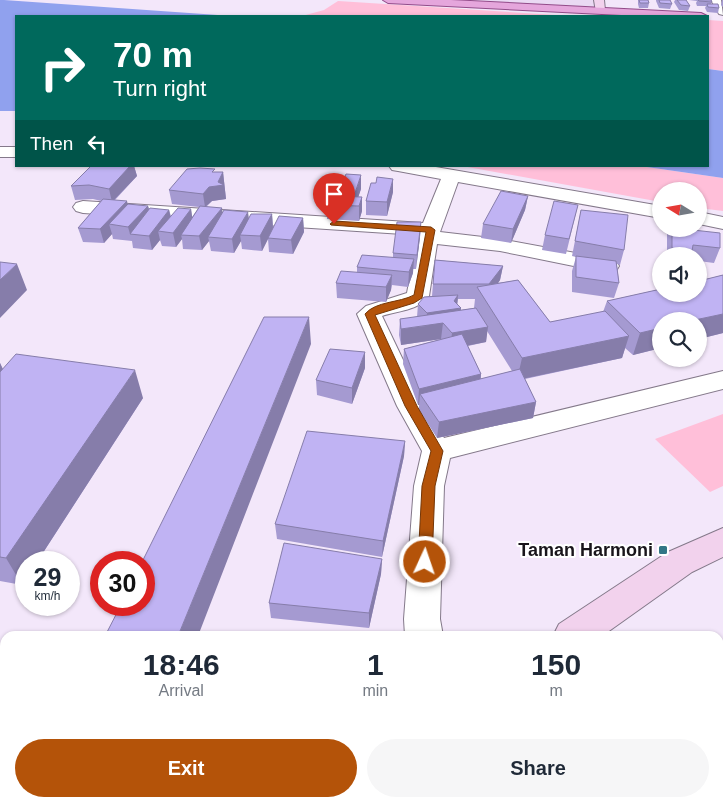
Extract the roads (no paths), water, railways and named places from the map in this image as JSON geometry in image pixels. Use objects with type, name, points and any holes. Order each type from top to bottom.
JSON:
[{"type":"main road","points":[[388,0],[600,5],[692,15]]},
{"type":"main road","points":[[709,17],[723,18]]},
{"type":"main road","points":[[579,631],[680,562],[723,542]]},
{"type":"street","points":[[716,0],[723,12]]},
{"type":"street","points":[[0,152],[15,152]]},
{"type":"street","points":[[404,167],[652,210]]},
{"type":"street","points":[[423,631],[422,619],[429,486],[437,451],[411,406],[370,314],[374,310],[410,301],[418,296],[429,233],[452,175]]},
{"type":"street","points":[[83,207],[429,233],[608,266]]},
{"type":"street","points":[[708,220],[723,222]]},
{"type":"street","points":[[437,451],[723,380]]},
{"type":"water","points":[[0,0],[218,15],[15,15],[15,111],[0,111]]},
{"type":"water","points":[[709,69],[723,71],[723,178],[647,167],[709,167]]},
{"type":"place","name":"Taman Harmoni","points":[[663,550]]}]
